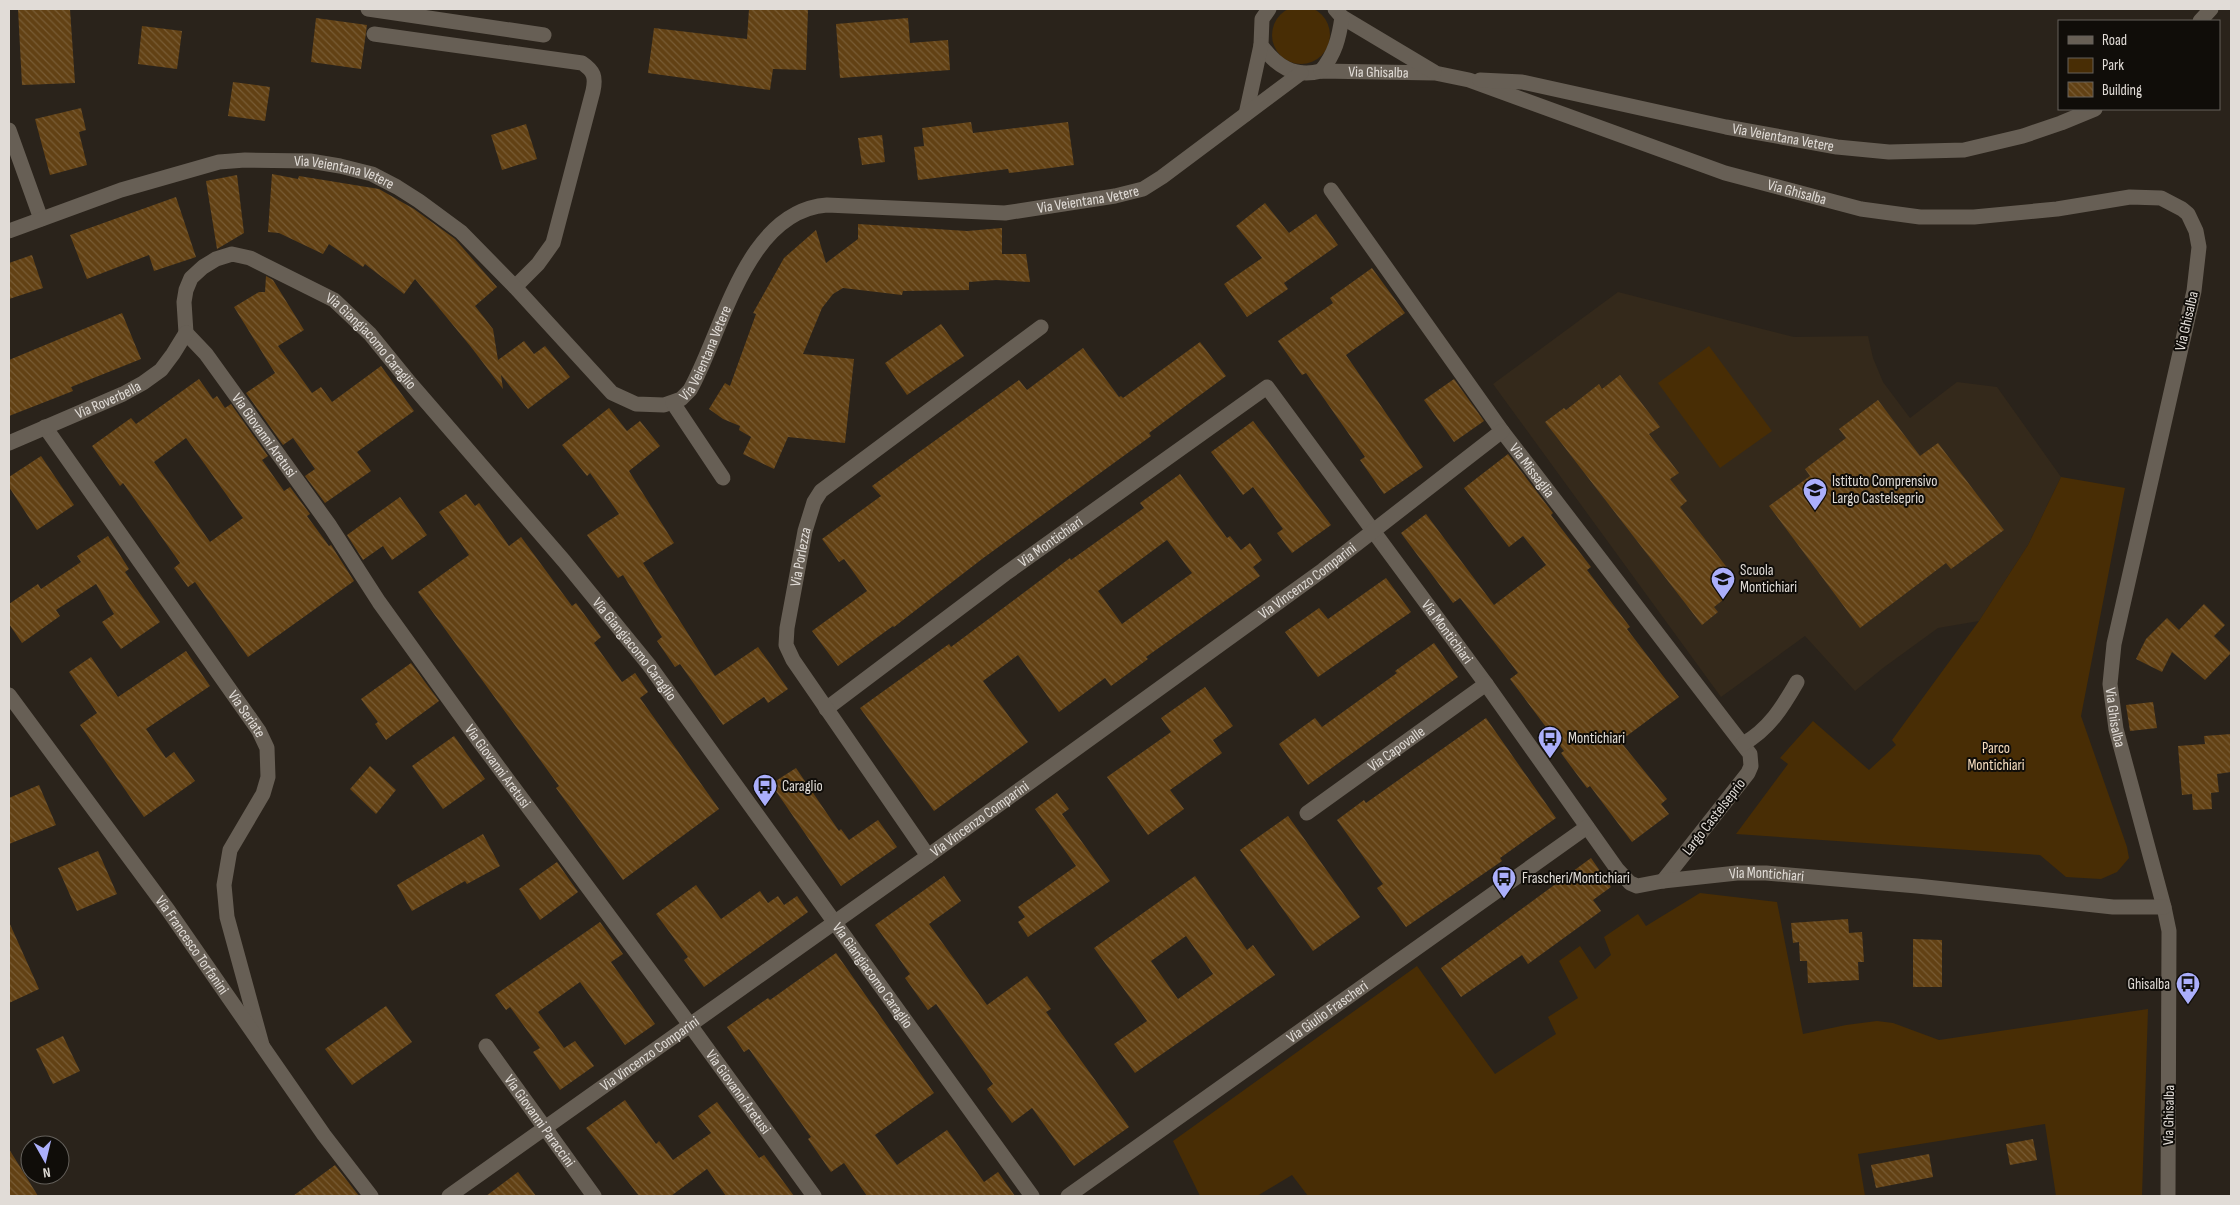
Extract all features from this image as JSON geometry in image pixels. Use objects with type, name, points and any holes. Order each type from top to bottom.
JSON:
[{"type":"street","points":[[368,9],[544,35]]},
{"type":"street","points":[[2201,20],[2211,9]]},
{"type":"street","points":[[1246,114],[1261,45],[1264,12]]},
{"type":"street","points":[[1321,71],[1331,59],[1338,41],[1339,13]]},
{"type":"street","name":"Via Ghisalba","points":[[1339,13],[1435,73]]},
{"type":"street","points":[[374,34],[582,63],[590,68],[594,75],[593,91],[553,243],[538,264],[515,287]]},
{"type":"street","points":[[1261,45],[1277,64],[1288,71],[1301,73]]},
{"type":"street","name":"Via Ghisalba","points":[[1301,73],[1321,71],[1435,73],[1468,80],[1532,105],[1725,173],[1861,209],[1920,217],[1974,217],[2020,214],[2143,196],[2169,200],[2188,214],[2196,231],[2199,247],[2194,291],[2114,644],[2110,684],[2119,745],[2169,931],[2168,1196]]},
{"type":"street","name":"Via Veientana Vetere","points":[[9,231],[121,190],[210,164],[245,160],[323,162],[372,174],[420,201],[461,232],[515,287],[612,393],[622,399],[644,405],[664,405],[673,403],[686,394],[695,380],[731,298],[756,250],[772,232],[807,209],[827,205],[998,213],[1114,196],[1143,188],[1162,177],[1301,73]]},
{"type":"street","name":"Via Veientana Vetere","points":[[1468,80],[1522,82],[1735,129],[1837,147],[1888,152],[1964,150],[2024,136],[2093,110]]},
{"type":"street","points":[[9,130],[41,219]]},
{"type":"street","name":"Via Missaglia","points":[[1331,190],[1502,431],[1743,744]]},
{"type":"street","name":"Via Giangiacomo Caraglio","points":[[186,333],[184,302],[191,278],[202,267],[232,254],[250,258],[334,300],[370,334],[564,561],[649,665],[1032,1196]]},
{"type":"street","name":"Via Porlezza","points":[[928,856],[793,660],[786,644],[787,628],[806,531],[814,502],[821,491],[1040,327]]},
{"type":"street","name":"Via Roverbella","points":[[9,443],[123,394],[143,383],[161,370],[186,333]]},
{"type":"street","name":"Via Giovanni Aretusi","points":[[186,333],[206,354],[330,526],[379,602],[479,742],[690,1025],[814,1196]]},
{"type":"street","name":"Via Montichiari","points":[[826,709],[1013,569],[1267,387],[1486,684],[1586,827],[1617,869],[1632,885],[1639,886],[1663,881],[1736,874],[1766,873],[1907,885],[2113,907],[2164,907]]},
{"type":"street","points":[[673,403],[723,478]]},
{"type":"street","name":"Via Seriate","points":[[45,427],[260,731],[267,748],[269,769],[266,786],[230,850],[224,885],[227,917],[262,1045]]},
{"type":"street","name":"Via Vincenzo Comparini","points":[[449,1196],[928,856],[1323,570],[1502,431]]},
{"type":"street","points":[[1743,744],[1768,727],[1797,682]]},
{"type":"street","name":"Via Capovalle","points":[[1307,813],[1486,684]]},
{"type":"street","name":"Via Francesco Torfanini","points":[[9,695],[168,910],[324,1135],[372,1196]]},
{"type":"street","name":"Largo Castelseprio","points":[[1663,881],[1750,770],[1751,757],[1743,744]]},
{"type":"street","name":"Via Giulio Frascheri","points":[[1068,1196],[1586,827]]},
{"type":"street","name":"Via Giovanni Paraccini","points":[[486,1046],[594,1196]]},
{"type":"shaded area","name":"Istituto Comprensivo Largo Castelseprio","points":[[1618,292],[1794,337],[1868,336],[1873,358],[1883,382],[1910,418],[1957,382],[1997,387],[2061,477],[2028,545],[1979,621],[1938,628],[1855,691],[1805,636],[1721,697],[1493,384]]},
{"type":"green space","points":[[1301,6],[1312,8],[1325,19],[1330,35],[1328,46],[1317,59],[1301,64],[1290,62],[1277,51],[1272,35],[1274,24],[1285,11]]},
{"type":"green space","points":[[1709,346],[1772,431],[1720,468],[1658,383]]},
{"type":"green space","name":"Parco Montichiari","points":[[2061,477],[2125,488],[2081,716],[2127,847],[2129,858],[2117,872],[2101,879],[2066,877],[2040,855],[1736,834],[1788,764],[1780,758],[1813,721],[1869,770],[1896,745],[1892,740],[1979,621],[2028,545]]},
{"type":"green space","points":[[1700,893],[1777,902],[1803,1034],[1877,1021],[1893,1023],[1939,1040],[2148,1009],[2142,1196],[2056,1196],[2045,1124],[1858,1154],[1865,1196],[1308,1196],[1292,1175],[1257,1196],[1200,1196],[1173,1141],[1417,966],[1495,1074],[1556,1034],[1548,1017],[1578,998],[1559,961],[1580,946],[1595,969],[1611,955],[1604,937],[1638,914],[1646,926]]},
{"type":"building","points":[[18,9],[70,9],[75,83],[22,85]]},
{"type":"building","points":[[749,9],[808,9],[806,70],[773,69],[770,90],[648,73],[654,28],[747,39]]},
{"type":"building","points":[[316,18],[367,25],[361,69],[311,62]]},
{"type":"building","points":[[908,18],[910,43],[948,40],[950,70],[840,78],[836,24]]},
{"type":"building","points":[[142,26],[182,31],[177,69],[138,64]]},
{"type":"building","points":[[233,82],[270,87],[265,121],[228,116]]},
{"type":"building","points":[[81,108],[86,130],[79,132],[87,165],[50,175],[35,119]]},
{"type":"building","points":[[971,122],[973,133],[1068,122],[1074,165],[1009,173],[1008,169],[918,180],[914,147],[924,146],[922,128]]},
{"type":"building","points":[[526,124],[537,159],[502,170],[491,135]]},
{"type":"building","points":[[882,135],[885,162],[862,165],[858,138]]},
{"type":"building","points":[[272,174],[298,179],[299,176],[379,189],[414,209],[455,239],[497,287],[475,306],[493,329],[498,360],[524,341],[534,354],[545,346],[570,377],[528,409],[501,375],[503,389],[415,279],[404,294],[365,264],[363,267],[329,244],[323,254],[279,233],[268,232]]},
{"type":"building","points":[[237,175],[244,233],[217,249],[206,181]]},
{"type":"building","points":[[176,197],[196,257],[154,271],[149,255],[87,279],[70,235]]},
{"type":"building","points":[[1265,203],[1289,233],[1316,214],[1338,245],[1284,283],[1288,289],[1247,317],[1224,284],[1262,258],[1236,226]]},
{"type":"building","points":[[858,224],[967,231],[1002,228],[1002,254],[1026,254],[1030,282],[996,280],[969,282],[969,290],[903,291],[902,295],[843,288],[833,294],[822,308],[803,354],[854,359],[845,443],[788,437],[774,469],[743,454],[751,437],[739,430],[740,426],[723,419],[709,409],[725,383],[730,386],[756,314],[753,313],[784,258],[816,230],[826,263],[858,239]]},
{"type":"building","points":[[32,255],[43,288],[9,299],[9,263]]},
{"type":"building","points":[[1372,268],[1405,313],[1346,355],[1423,467],[1384,494],[1360,460],[1365,457],[1306,373],[1302,375],[1278,341],[1333,303],[1330,298]]},
{"type":"building","points":[[266,276],[273,280],[304,330],[278,346],[312,393],[321,387],[332,402],[381,366],[414,411],[357,452],[371,471],[325,503],[305,476],[315,469],[293,438],[283,445],[246,393],[275,373],[234,307],[259,292],[265,292]]},
{"type":"building","points":[[122,313],[141,359],[71,387],[73,391],[9,416],[9,360]]},
{"type":"building","points":[[941,324],[964,356],[907,395],[885,363]]},
{"type":"building","points":[[1200,342],[1226,376],[1149,433],[1151,436],[982,559],[894,627],[838,666],[812,631],[867,591],[844,559],[839,562],[822,539],[881,496],[872,486],[1019,380],[1027,390],[1083,348],[1119,397],[1123,398]]},
{"type":"building","points":[[1620,375],[1660,427],[1649,434],[1679,473],[1670,479],[1687,501],[1680,507],[1732,574],[1714,588],[1723,600],[1714,607],[1718,612],[1702,625],[1545,422],[1564,408],[1566,410],[1599,384],[1602,389]]},
{"type":"building","points":[[199,379],[213,399],[217,396],[225,408],[231,404],[268,456],[262,460],[284,491],[290,487],[310,514],[307,516],[329,546],[331,545],[354,581],[248,657],[195,582],[188,587],[174,568],[180,563],[123,483],[120,486],[92,446],[131,418],[136,424]],"holes":[[[186,438],[243,518],[210,542],[154,462]]]},
{"type":"building","points":[[1454,379],[1484,421],[1454,442],[1424,400]]},
{"type":"building","name":"Istituto Comprensivo Largo Castelseprio","points":[[1878,400],[1920,456],[1938,443],[2004,530],[1951,569],[1946,563],[1860,628],[1769,506],[1810,476],[1805,469],[1846,438],[1839,429]]},
{"type":"building","points":[[609,408],[627,431],[640,421],[660,446],[629,471],[674,543],[643,563],[715,676],[758,647],[788,689],[768,703],[764,697],[723,725],[680,664],[675,667],[657,641],[662,637],[623,575],[618,578],[587,535],[619,514],[590,473],[587,476],[562,445]]},
{"type":"building","points":[[1253,421],[1331,525],[1292,553],[1277,533],[1283,529],[1253,487],[1243,495],[1211,452]]},
{"type":"building","points":[[1508,454],[1591,567],[1587,570],[1630,627],[1627,629],[1679,697],[1620,741],[1667,799],[1661,804],[1669,814],[1632,842],[1590,786],[1587,788],[1561,753],[1564,751],[1510,679],[1518,673],[1460,598],[1453,603],[1401,533],[1426,514],[1494,605],[1546,565],[1523,536],[1509,547],[1464,488]]},
{"type":"building","points":[[41,456],[74,505],[37,530],[9,487],[9,477]]},
{"type":"building","points":[[1180,474],[1227,538],[1230,536],[1241,550],[1250,543],[1262,560],[1253,567],[1260,576],[1146,657],[1148,659],[1111,686],[1105,678],[1059,712],[1018,655],[983,681],[1028,742],[934,811],[860,708],[949,644],[951,647],[1070,558],[1071,560],[1144,508],[1140,503]],"holes":[[[1167,540],[1192,573],[1122,624],[1098,591]]]},
{"type":"building","points":[[466,494],[475,506],[479,503],[509,546],[521,537],[572,606],[576,603],[601,637],[594,643],[622,682],[635,673],[648,692],[640,698],[719,809],[623,880],[556,788],[559,786],[418,592],[469,555],[439,512]]},
{"type":"building","points":[[400,497],[427,535],[392,560],[383,546],[363,560],[347,535]]},
{"type":"building","points":[[108,536],[129,569],[125,572],[160,622],[121,649],[102,622],[114,614],[96,584],[56,610],[60,616],[22,643],[9,624],[9,604],[38,584],[41,589],[81,562],[77,556]]},
{"type":"building","points":[[1386,578],[1411,612],[1318,677],[1285,632],[1319,608],[1328,619]]},
{"type":"building","points":[[2204,604],[2225,625],[2214,636],[2231,653],[2205,680],[2172,652],[2162,672],[2136,659],[2146,639],[2167,618],[2179,630]]},
{"type":"building","points":[[1434,643],[1458,677],[1308,785],[1279,744],[1315,718],[1322,727],[1397,673],[1395,671]]},
{"type":"building","points":[[186,651],[210,686],[146,729],[166,758],[174,752],[195,781],[144,817],[80,725],[97,713],[69,672],[91,657],[118,697]]},
{"type":"building","points":[[411,663],[439,701],[386,740],[375,724],[378,722],[361,699]]},
{"type":"building","points":[[1205,687],[1233,726],[1213,740],[1222,753],[1170,790],[1184,809],[1148,835],[1107,777],[1171,732],[1161,718]]},
{"type":"building","points":[[2153,702],[2157,728],[2130,731],[2126,705]]},
{"type":"building","points":[[1486,718],[1556,818],[1500,858],[1502,861],[1406,927],[1377,888],[1383,884],[1337,820],[1364,800],[1366,803]]},
{"type":"building","points":[[2231,734],[2231,772],[2217,774],[2219,792],[2211,793],[2212,809],[2193,810],[2192,794],[2182,795],[2178,746],[2205,744],[2204,736]]},
{"type":"building","points":[[454,736],[485,779],[443,809],[412,766]]},
{"type":"building","points":[[370,766],[396,790],[376,814],[350,789]]},
{"type":"building","points":[[796,768],[839,831],[841,829],[849,840],[878,820],[897,847],[841,886],[771,784]]},
{"type":"building","points":[[39,785],[56,825],[9,844],[9,798]]},
{"type":"building","points":[[1057,793],[1069,809],[1062,814],[1110,881],[1028,937],[1018,922],[1025,917],[1018,907],[1076,866],[1035,809]]},
{"type":"building","points":[[1288,816],[1360,917],[1313,951],[1240,850]]},
{"type":"building","points":[[483,834],[500,866],[467,884],[465,881],[412,911],[397,885]]},
{"type":"building","points":[[98,851],[117,894],[77,911],[58,868]]},
{"type":"building","points":[[1591,858],[1611,887],[1593,900],[1601,911],[1528,964],[1522,955],[1461,997],[1441,968]]},
{"type":"building","points":[[557,862],[578,892],[540,920],[519,889]]},
{"type":"building","points":[[944,876],[961,901],[929,924],[987,1005],[1027,976],[1051,1009],[1046,1012],[1129,1127],[1074,1166],[1032,1108],[1012,1123],[987,1089],[993,1084],[936,1004],[928,1010],[905,978],[910,974],[875,925]]},
{"type":"building","points":[[1195,876],[1247,950],[1253,945],[1275,975],[1135,1073],[1114,1044],[1147,1021],[1094,948]],"holes":[[[1186,936],[1213,974],[1178,999],[1151,961]]]},
{"type":"building","points":[[696,885],[721,919],[760,891],[768,903],[778,896],[784,905],[797,896],[808,912],[704,987],[684,960],[688,957],[656,914]]},
{"type":"building","points":[[1848,919],[1849,933],[1862,932],[1864,962],[1858,962],[1859,980],[1808,983],[1807,961],[1800,961],[1799,942],[1793,943],[1791,923]]},
{"type":"building","points":[[9,922],[39,989],[9,1003]]},
{"type":"building","points":[[600,922],[623,954],[611,962],[655,1024],[625,1045],[580,982],[538,1012],[564,1048],[575,1041],[594,1066],[560,1090],[533,1052],[540,1048],[510,1007],[506,1010],[495,995]]},
{"type":"building","points":[[1913,939],[1942,940],[1942,987],[1913,987]]},
{"type":"building","points":[[836,953],[934,1093],[875,1135],[897,1165],[947,1130],[984,1182],[998,1172],[1015,1196],[867,1196],[844,1163],[831,1172],[808,1139],[811,1137],[749,1049],[744,1052],[727,1027],[768,998],[770,1000]]},
{"type":"building","points":[[386,1006],[412,1042],[352,1085],[325,1049]]},
{"type":"building","points":[[63,1036],[80,1071],[53,1084],[36,1049]]},
{"type":"building","points":[[625,1100],[656,1144],[659,1141],[673,1160],[711,1133],[698,1116],[717,1102],[759,1158],[764,1155],[794,1196],[726,1196],[707,1169],[671,1196],[639,1196],[586,1128]]},
{"type":"building","points":[[2033,1139],[2037,1160],[2010,1165],[2006,1144]]},
{"type":"building","points":[[9,1149],[20,1167],[20,1185],[31,1185],[38,1196],[9,1196]]},
{"type":"building","points":[[1929,1154],[1933,1177],[1876,1188],[1871,1165]]},
{"type":"building","points":[[335,1165],[359,1196],[293,1196]]},
{"type":"building","points":[[518,1172],[536,1196],[486,1196]]},
{"type":"place","name":"Istituto Comprensivo Largo Castelseprio","points":[[1815,511]]},
{"type":"place","name":"Scuola Montichiari","points":[[1723,600]]},
{"type":"place","name":"Montichiari","points":[[1550,759]]},
{"type":"place","name":"Caraglio","points":[[765,807]]},
{"type":"place","name":"Frascheri/Montichiari","points":[[1504,899]]},
{"type":"place","name":"Ghisalba","points":[[2188,1005]]}]
